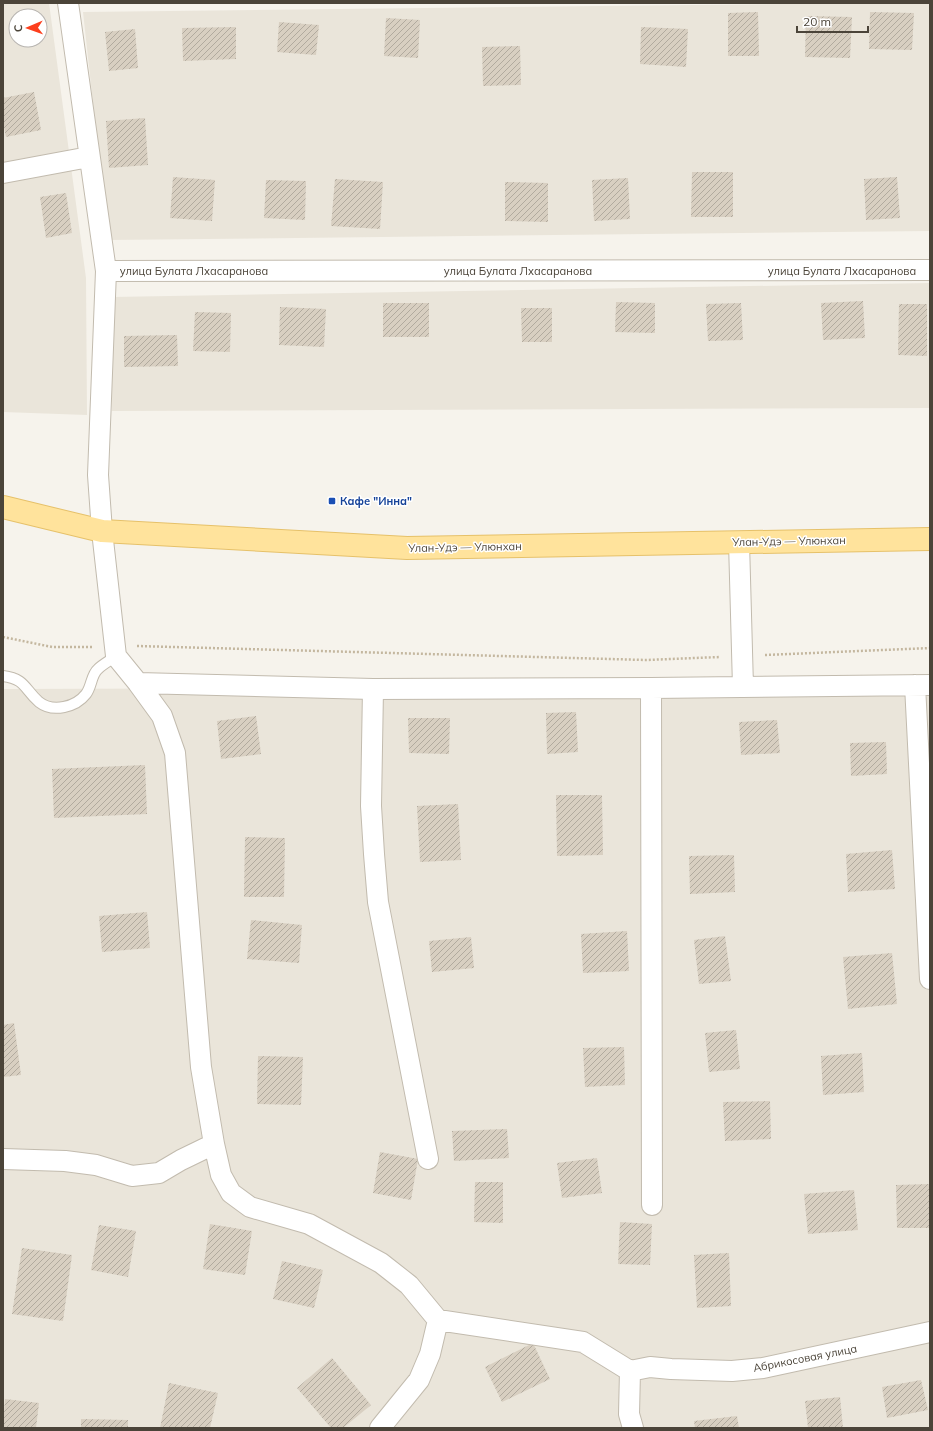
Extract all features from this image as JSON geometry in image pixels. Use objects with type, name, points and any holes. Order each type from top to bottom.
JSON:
[{"type":"main road","name":"Улан-Удэ — Улюнхан","points":[[3,507],[102,531],[407,548],[930,538]]},
{"type":"street","points":[[68,3],[106,271],[98,475],[102,531],[116,652],[162,716],[175,753],[201,1066],[214,1144],[221,1175],[231,1193],[250,1207],[309,1224],[381,1263],[409,1285],[438,1320],[584,1342],[630,1371],[629,1414],[633,1428]]},
{"type":"street","points":[[3,172],[89,158]]},
{"type":"street","name":"улица Булата Лхасаранова","points":[[106,271],[930,270]]},
{"type":"street","points":[[739,542],[743,687]]},
{"type":"street","points":[[138,683],[373,689],[923,685],[930,979]]},
{"type":"street","points":[[651,688],[652,1205]]},
{"type":"street","points":[[373,689],[371,806],[378,902],[428,1159]]},
{"type":"street","points":[[3,1159],[81,1163],[96,1165],[132,1176],[159,1173],[214,1144]]},
{"type":"street","points":[[380,1428],[419,1380],[430,1354],[438,1320]]},
{"type":"street","name":"Абрикосовая улица","points":[[630,1371],[650,1367],[671,1369],[732,1370],[763,1368],[930,1332]]},
{"type":"lane","points":[[3,676],[14,678],[25,684],[40,703],[49,707],[59,708],[74,703],[86,694],[98,669],[116,652]]},
{"type":"path","points":[[3,637],[52,647],[116,652],[139,646],[646,660],[930,648]]},
{"type":"shaded area","points":[[3,3],[49,3],[86,278],[87,415],[3,412]]},
{"type":"shaded area","points":[[930,3],[930,231],[108,240],[83,12]]},
{"type":"shaded area","points":[[930,283],[930,408],[112,411],[112,297]]},
{"type":"shaded area","points":[[930,684],[930,1428],[3,1428],[3,689],[743,687]]},
{"type":"building","points":[[758,12],[759,56],[728,56],[728,13]]},
{"type":"building","points":[[870,12],[914,13],[912,50],[869,49]]},
{"type":"building","points":[[806,16],[852,17],[850,58],[805,57]]},
{"type":"building","points":[[386,18],[420,20],[418,58],[384,56]]},
{"type":"building","points":[[279,22],[319,25],[316,55],[277,52]]},
{"type":"building","points":[[236,27],[236,59],[183,61],[182,28]]},
{"type":"building","points":[[641,27],[688,29],[686,67],[640,64]]},
{"type":"building","points":[[135,29],[138,68],[109,71],[105,32]]},
{"type":"building","points":[[520,46],[521,85],[483,86],[482,47]]},
{"type":"building","points":[[34,92],[41,130],[6,137],[3,122],[3,98]]},
{"type":"building","points":[[145,118],[148,165],[109,168],[106,121]]},
{"type":"building","points":[[692,172],[733,172],[733,217],[691,217]]},
{"type":"building","points":[[173,177],[215,180],[212,221],[170,218]]},
{"type":"building","points":[[897,177],[900,218],[866,220],[864,179]]},
{"type":"building","points":[[628,178],[630,219],[594,221],[592,180]]},
{"type":"building","points":[[335,179],[383,182],[380,229],[331,226]]},
{"type":"building","points":[[266,180],[306,181],[305,220],[264,218]]},
{"type":"building","points":[[505,182],[548,183],[548,222],[505,221]]},
{"type":"building","points":[[66,193],[72,233],[46,238],[40,197]]},
{"type":"building","points":[[863,301],[865,338],[823,340],[821,303]]},
{"type":"building","points":[[616,302],[655,303],[655,333],[615,332]]},
{"type":"building","points":[[383,303],[429,303],[429,337],[383,337]]},
{"type":"building","points":[[741,303],[743,340],[708,341],[706,304]]},
{"type":"building","points":[[899,304],[927,304],[927,356],[898,355]]},
{"type":"building","points":[[280,307],[326,309],[324,347],[279,345]]},
{"type":"building","points":[[521,308],[552,308],[552,342],[522,342]]},
{"type":"building","points":[[195,312],[231,313],[230,352],[193,351]]},
{"type":"building","points":[[177,335],[178,366],[124,367],[124,336]]},
{"type":"building","points":[[576,712],[578,752],[547,754],[546,713]]},
{"type":"building","points":[[256,716],[261,754],[221,759],[217,721]]},
{"type":"building","points":[[408,718],[450,718],[449,754],[409,753]]},
{"type":"building","points":[[777,720],[780,753],[741,755],[739,722]]},
{"type":"building","points":[[886,742],[887,774],[851,776],[850,743]]},
{"type":"building","points":[[145,765],[147,814],[54,818],[52,769]]},
{"type":"building","points":[[556,795],[602,795],[603,855],[557,856]]},
{"type":"building","points":[[458,804],[461,860],[420,862],[417,806]]},
{"type":"building","points":[[245,837],[285,838],[284,897],[244,897]]},
{"type":"building","points":[[892,850],[895,889],[848,892],[846,854]]},
{"type":"building","points":[[734,855],[735,892],[690,894],[689,856]]},
{"type":"building","points":[[147,912],[150,948],[102,952],[99,916]]},
{"type":"building","points":[[251,920],[302,925],[299,963],[247,959]]},
{"type":"building","points":[[627,931],[629,971],[583,973],[581,934]]},
{"type":"building","points":[[725,936],[731,981],[699,984],[694,940]]},
{"type":"building","points":[[471,937],[474,968],[432,972],[429,941]]},
{"type":"building","points":[[892,953],[897,1004],[848,1009],[843,957]]},
{"type":"building","points":[[14,1023],[21,1075],[3,1077],[3,1025]]},
{"type":"building","points":[[736,1030],[740,1069],[709,1072],[705,1033]]},
{"type":"building","points":[[624,1047],[625,1085],[585,1087],[583,1048]]},
{"type":"building","points":[[862,1053],[864,1092],[823,1095],[821,1056]]},
{"type":"building","points":[[258,1056],[303,1057],[301,1105],[257,1104]]},
{"type":"building","points":[[770,1101],[771,1139],[725,1141],[723,1102]]},
{"type":"building","points":[[507,1129],[509,1158],[454,1161],[452,1131]]},
{"type":"building","points":[[380,1152],[418,1159],[411,1200],[373,1193]]},
{"type":"building","points":[[597,1158],[602,1193],[562,1198],[557,1163]]},
{"type":"building","points":[[475,1182],[503,1182],[503,1223],[474,1222]]},
{"type":"building","points":[[930,1184],[930,1228],[897,1228],[896,1185]]},
{"type":"building","points":[[854,1190],[858,1230],[808,1234],[804,1194]]},
{"type":"building","points":[[620,1222],[652,1224],[650,1265],[618,1264]]},
{"type":"building","points":[[210,1224],[252,1231],[245,1275],[203,1269]]},
{"type":"building","points":[[99,1225],[136,1231],[128,1277],[91,1270]]},
{"type":"building","points":[[22,1248],[72,1255],[63,1321],[12,1314]]},
{"type":"building","points":[[729,1253],[731,1306],[697,1308],[694,1255]]},
{"type":"building","points":[[282,1261],[323,1270],[314,1308],[273,1299]]},
{"type":"building","points":[[533,1343],[550,1379],[502,1402],[485,1367]]},
{"type":"building","points":[[332,1358],[371,1405],[343,1428],[331,1428],[297,1388]]},
{"type":"building","points":[[921,1380],[928,1410],[887,1418],[882,1387]]},
{"type":"building","points":[[169,1383],[218,1393],[210,1428],[160,1428]]},
{"type":"building","points":[[840,1397],[843,1428],[808,1428],[805,1401]]},
{"type":"building","points":[[5,1399],[39,1403],[36,1428],[3,1428]]},
{"type":"building","points":[[737,1416],[739,1428],[695,1428],[694,1421]]},
{"type":"building","points":[[81,1419],[128,1420],[128,1428],[81,1428]]},
{"type":"place","name":"Кафе \"Инна\"","points":[[332,501]]}]
